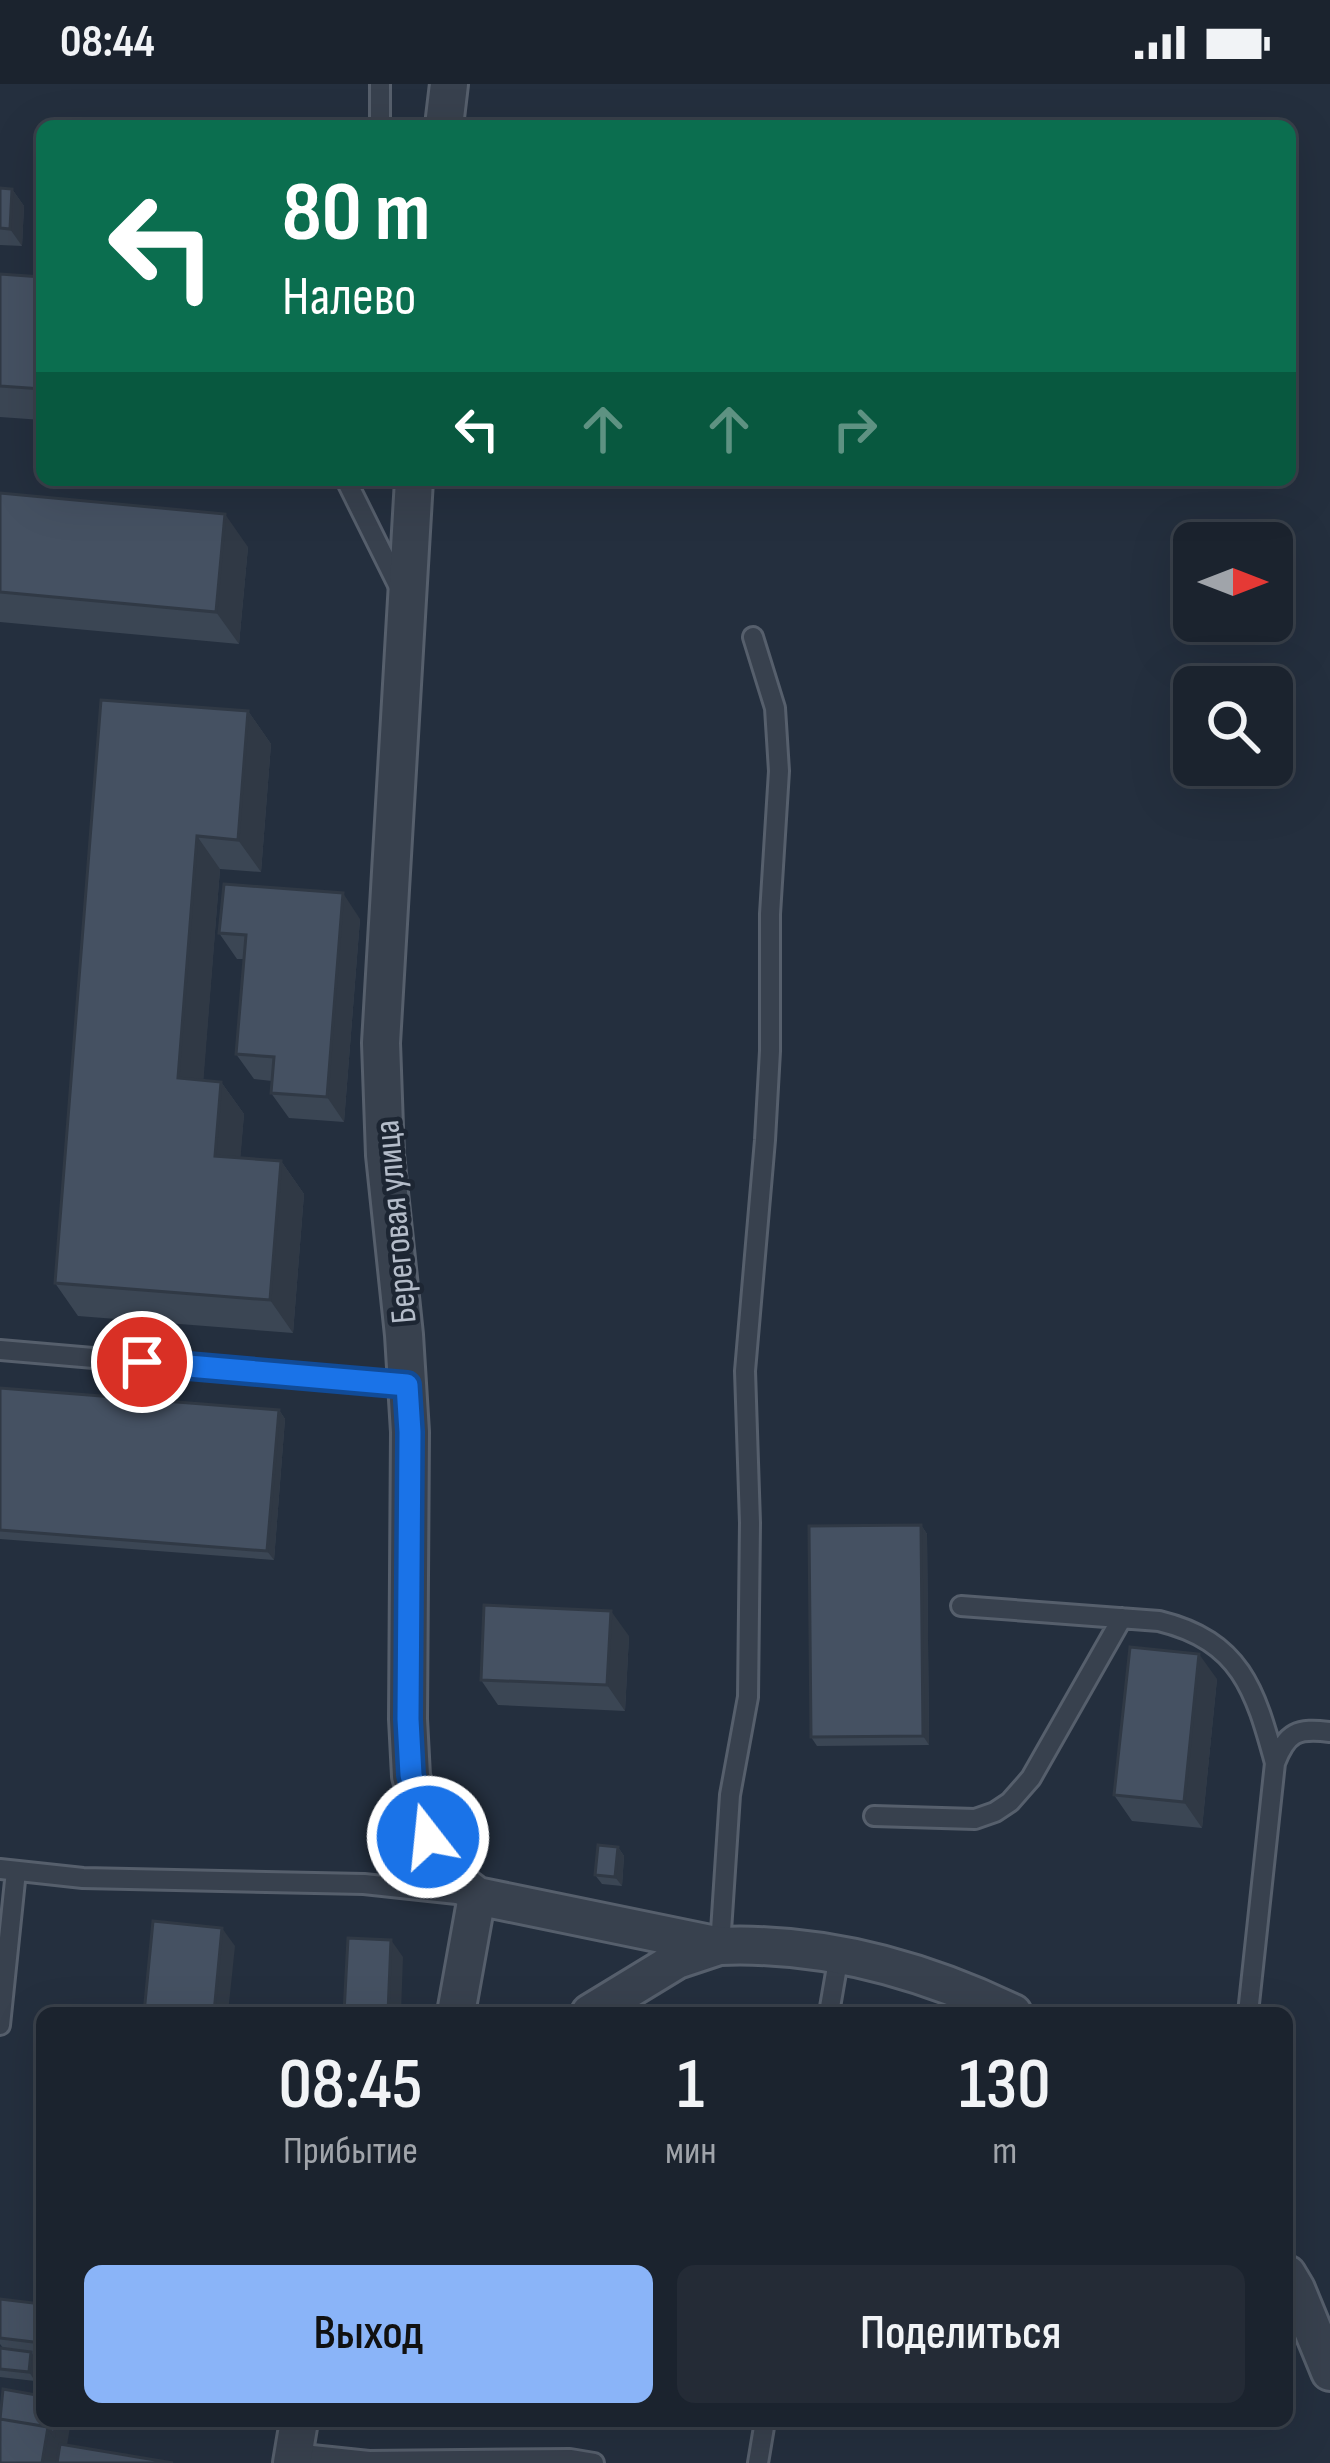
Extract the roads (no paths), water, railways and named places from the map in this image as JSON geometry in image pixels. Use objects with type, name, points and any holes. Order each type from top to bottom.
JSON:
[{"type":"street","points":[[445,120],[448,84]]},
{"type":"street","name":"Береговая улица","points":[[414,486],[382,1043],[385,1155],[410,1432],[408,1719],[411,1775],[420,1814],[439,1861],[477,1896]]},
{"type":"street","points":[[457,2007],[477,1896],[720,1946],[838,1955],[910,1971],[997,2007]]},
{"type":"street","points":[[600,2007],[677,1960],[720,1946]]},
{"type":"street","points":[[1293,2285],[1330,2372]]},
{"type":"lane","points":[[380,84],[380,120]]},
{"type":"lane","points":[[349,486],[407,604]]},
{"type":"lane","points":[[720,1946],[730,1795],[748,1697],[750,1523],[745,1371],[770,1051],[770,914],[779,772],[775,708],[753,637]]},
{"type":"lane","points":[[0,1350],[407,1385]]},
{"type":"lane","points":[[961,1606],[1159,1621],[1204,1636],[1230,1657],[1245,1679],[1261,1711],[1275,1763]]},
{"type":"lane","points":[[874,1816],[975,1819],[1010,1802],[1031,1778],[1122,1618]]},
{"type":"lane","points":[[1248,2007],[1275,1763],[1289,1736],[1305,1730],[1330,1732]]},
{"type":"lane","points":[[0,2024],[8,1870],[106,1879],[364,1884],[477,1896]]},
{"type":"lane","points":[[830,2007],[838,1955]]},
{"type":"lane","points":[[758,2463],[764,2427]]},
{"type":"lane","points":[[295,2446],[369,2462],[570,2459],[594,2463]]}]
